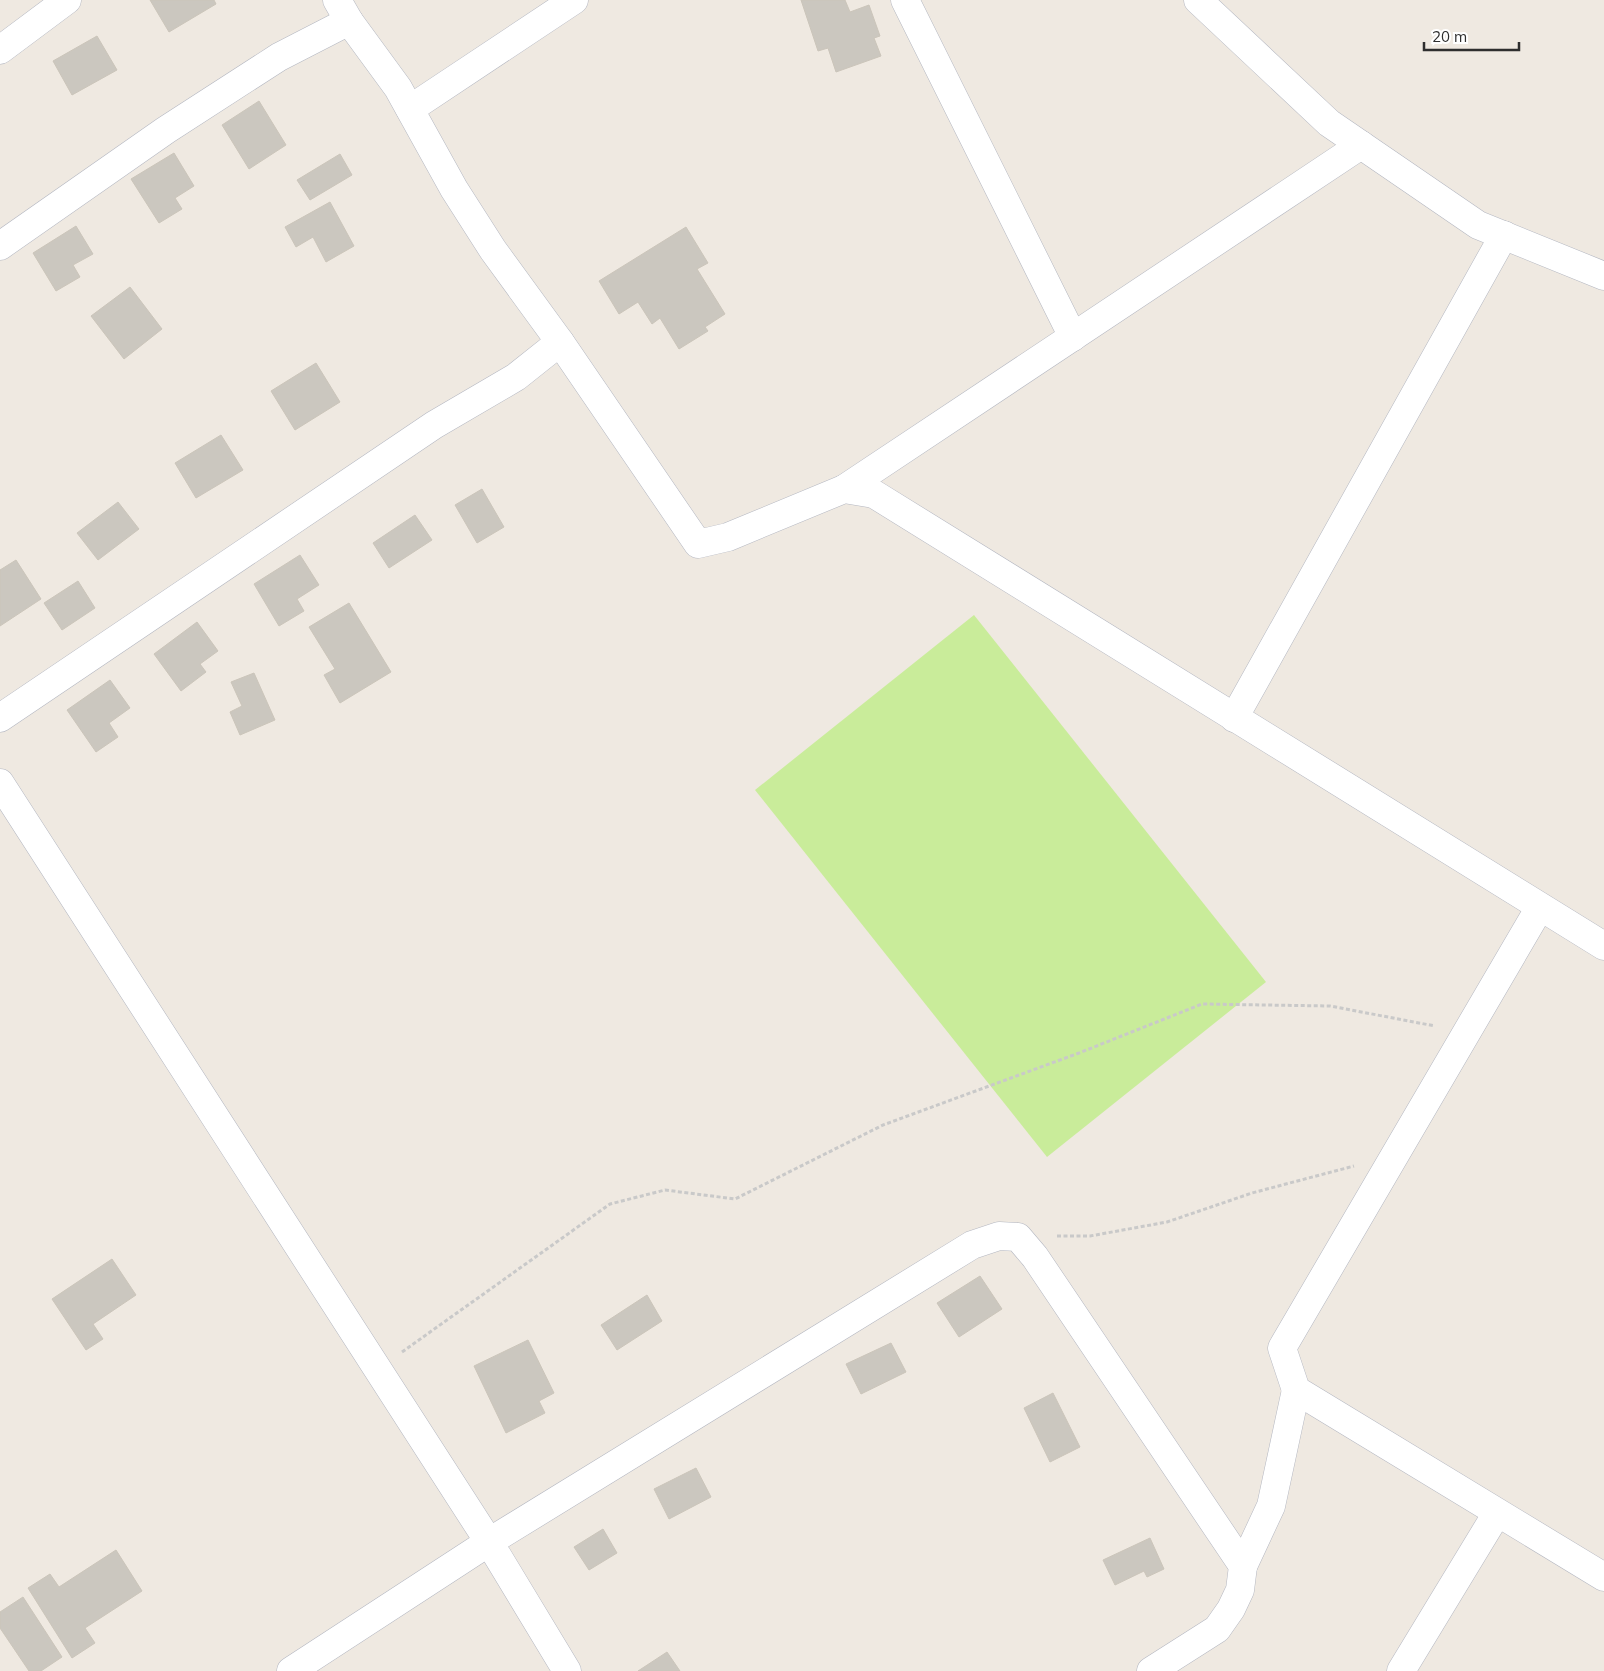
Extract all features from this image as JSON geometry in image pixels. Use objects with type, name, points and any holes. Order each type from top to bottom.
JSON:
[{"type":"street","points":[[0,50],[67,0]]},
{"type":"street","points":[[410,109],[574,0]]},
{"type":"street","points":[[905,0],[1073,337]]},
{"type":"street","points":[[1198,0],[1329,123],[1478,225],[1604,276]]},
{"type":"street","points":[[0,246],[166,130],[279,57],[343,10],[398,88],[454,189],[493,250],[560,342],[698,544],[728,537],[844,489],[1361,145]]},
{"type":"street","points":[[1234,718],[1504,235]]},
{"type":"street","points":[[0,718],[434,425],[516,377],[560,342]]},
{"type":"street","points":[[844,489],[874,494],[1604,946]]},
{"type":"street","points":[[0,783],[489,1542],[567,1671]]},
{"type":"street","points":[[1151,1671],[1217,1629],[1231,1610],[1240,1590],[1242,1566],[1271,1506],[1296,1390],[1282,1348],[1540,907]]},
{"type":"street","points":[[291,1671],[489,1542],[972,1245],[999,1236],[1018,1237],[1035,1257],[1242,1566]]},
{"type":"street","points":[[1296,1390],[1604,1577]]},
{"type":"street","points":[[1401,1671],[1497,1512]]},
{"type":"path","points":[[378,1369],[610,1204],[666,1190],[735,1199],[883,1125],[1079,1053],[1202,1004],[1330,1006],[1467,1032]]},
{"type":"path","points":[[1018,1237],[1090,1236],[1168,1222],[1252,1193],[1396,1155]]},
{"type":"green space","points":[[974,615],[1266,982],[1047,1157],[755,790]]},
{"type":"building","points":[[150,0],[214,0],[216,4],[169,32]]},
{"type":"building","points":[[801,0],[845,0],[850,12],[869,5],[880,36],[874,38],[881,56],[836,72],[828,48],[818,51]]},
{"type":"building","points":[[97,36],[117,70],[72,95],[53,61]]},
{"type":"building","points":[[259,101],[286,145],[249,169],[222,125]]},
{"type":"building","points":[[174,153],[194,186],[175,198],[182,209],[159,223],[131,179]]},
{"type":"building","points":[[340,154],[352,175],[310,200],[297,180]]},
{"type":"building","points":[[330,202],[354,246],[326,262],[313,237],[296,247],[285,227]]},
{"type":"building","points":[[76,226],[93,254],[73,265],[80,277],[56,291],[33,253]]},
{"type":"building","points":[[686,227],[708,263],[697,269],[725,314],[705,327],[708,331],[679,349],[660,318],[652,324],[638,302],[619,314],[599,281]]},
{"type":"building","points":[[130,287],[162,329],[124,359],[91,316]]},
{"type":"building","points":[[316,363],[340,402],[295,430],[271,391]]},
{"type":"building","points":[[221,435],[243,470],[196,498],[175,463]]},
{"type":"building","points":[[482,489],[504,527],[477,543],[455,505]]},
{"type":"building","points":[[118,502],[139,529],[98,560],[77,533]]},
{"type":"building","points":[[415,515],[432,540],[389,568],[373,543]]},
{"type":"building","points":[[300,555],[319,585],[297,599],[304,611],[279,626],[254,584]]},
{"type":"building","points":[[16,560],[41,599],[0,626],[0,570]]},
{"type":"building","points":[[78,581],[95,608],[62,630],[44,603]]},
{"type":"building","points":[[349,603],[391,672],[340,703],[324,675],[335,669],[309,627]]},
{"type":"building","points":[[197,622],[218,651],[200,664],[206,672],[181,691],[154,654]]},
{"type":"building","points":[[254,673],[275,720],[240,735],[230,712],[242,706],[231,682]]},
{"type":"building","points":[[110,680],[130,708],[109,723],[118,737],[96,752],[67,710]]},
{"type":"building","points":[[112,1259],[136,1295],[93,1324],[103,1339],[86,1350],[52,1299]]},
{"type":"building","points":[[980,1276],[1002,1309],[959,1337],[937,1303]]},
{"type":"building","points":[[647,1295],[662,1321],[617,1350],[601,1325]]},
{"type":"building","points":[[528,1340],[554,1393],[539,1401],[545,1413],[506,1433],[474,1366]]},
{"type":"building","points":[[891,1343],[906,1372],[861,1394],[846,1364]]},
{"type":"building","points":[[1053,1393],[1080,1447],[1050,1462],[1024,1408]]},
{"type":"building","points":[[696,1468],[711,1497],[669,1519],[654,1489]]},
{"type":"building","points":[[603,1529],[617,1553],[589,1570],[574,1547]]},
{"type":"building","points":[[1150,1538],[1164,1569],[1147,1577],[1144,1571],[1115,1585],[1103,1560]]},
{"type":"building","points":[[116,1550],[142,1591],[85,1628],[95,1643],[72,1658],[28,1588],[50,1574],[59,1587]]},
{"type":"building","points":[[23,1597],[62,1657],[41,1671],[29,1671],[0,1628],[0,1612]]},
{"type":"building","points":[[667,1652],[680,1671],[638,1671]]}]
